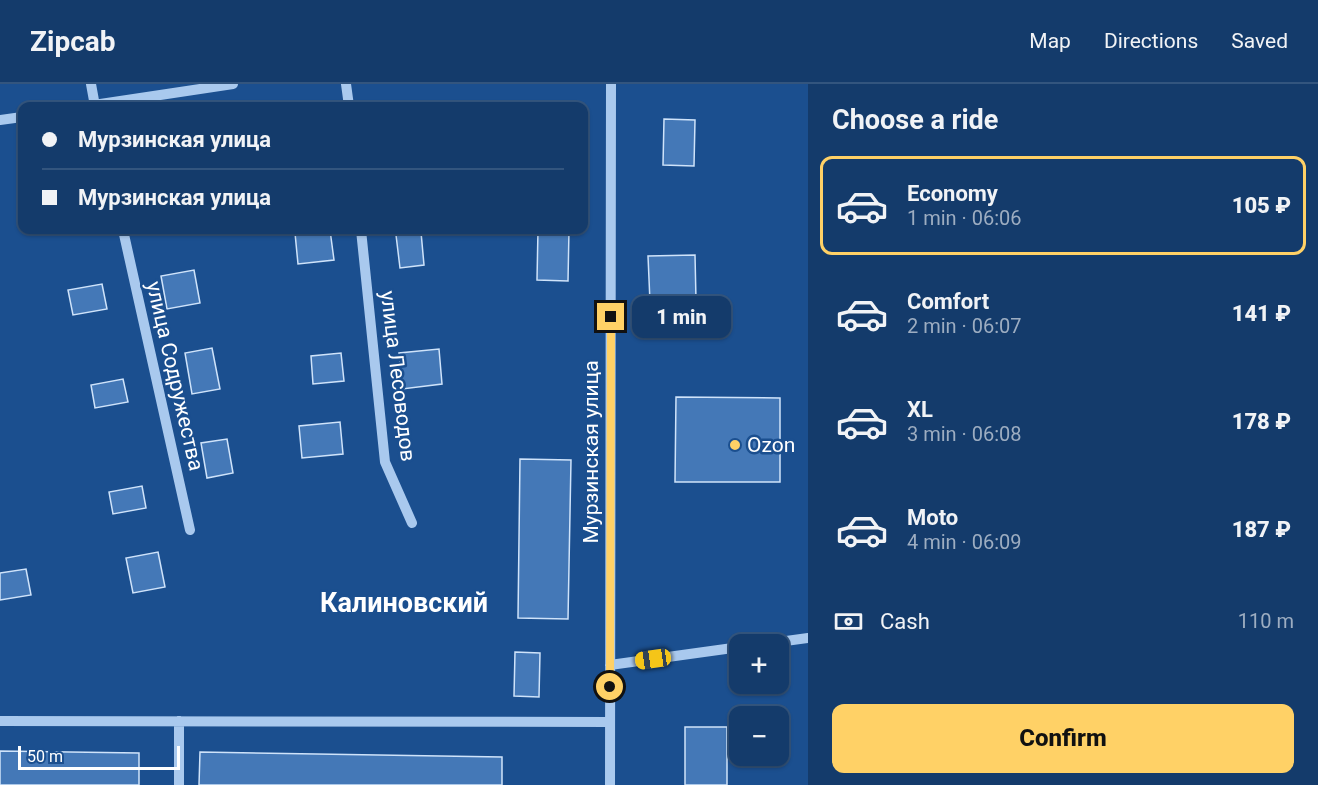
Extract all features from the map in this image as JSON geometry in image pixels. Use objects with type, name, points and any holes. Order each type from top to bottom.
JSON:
[{"type":"street","points":[[91,84],[92,102]]},
{"type":"street","points":[[118,102],[233,84]]},
{"type":"street","points":[[346,84],[348,102]]},
{"type":"street","name":"Мурзинская улица","points":[[610,785],[611,84]]},
{"type":"street","points":[[0,120],[18,118]]},
{"type":"street","name":"улица Содружества","points":[[124,234],[190,530]]},
{"type":"street","name":"улица Лесоводов","points":[[361,234],[386,462],[412,523]]},
{"type":"street","points":[[789,641],[808,638]]},
{"type":"street","points":[[610,665],[729,649]]},
{"type":"street","points":[[0,721],[610,723]]},
{"type":"street","points":[[178,721],[179,785]]},
{"type":"building","points":[[664,119],[695,120],[694,166],[663,165]]},
{"type":"building","points":[[295,234],[331,234],[334,260],[298,264]]},
{"type":"building","points":[[421,234],[424,265],[400,268],[396,235]]},
{"type":"building","points":[[538,234],[569,234],[568,281],[537,280]]},
{"type":"building","points":[[695,255],[696,300],[650,302],[648,256]]},
{"type":"building","points":[[194,270],[200,303],[167,309],[161,276]]},
{"type":"building","points":[[102,284],[107,309],[73,315],[68,290]]},
{"type":"building","points":[[212,348],[220,389],[192,394],[185,353]]},
{"type":"building","points":[[439,349],[442,384],[402,389],[399,353]]},
{"type":"building","points":[[341,353],[344,381],[313,384],[311,356]]},
{"type":"building","points":[[123,379],[128,402],[95,408],[91,385]]},
{"type":"building","points":[[676,397],[780,398],[780,482],[675,482]]},
{"type":"building","points":[[340,422],[343,454],[302,458],[299,426]]},
{"type":"building","points":[[227,439],[233,473],[207,478],[201,443]]},
{"type":"building","points":[[520,459],[571,460],[568,619],[518,618]]},
{"type":"building","points":[[142,486],[146,508],[113,514],[109,492]]},
{"type":"building","points":[[158,552],[165,587],[133,593],[126,558]]},
{"type":"building","points":[[26,569],[31,595],[0,600],[0,573]]},
{"type":"building","points":[[515,652],[540,653],[539,697],[514,696]]},
{"type":"building","points":[[685,727],[727,727],[727,785],[685,785]]},
{"type":"building","points":[[0,751],[139,753],[139,785],[0,785]]},
{"type":"building","points":[[200,752],[502,757],[502,785],[199,785]]},
{"type":"place","name":"Ozon","points":[[735,445]]},
{"type":"district","name":"Калиновский","points":[[404,603]]},
{"type":"route","points":[[610,687],[611,317]]}]
